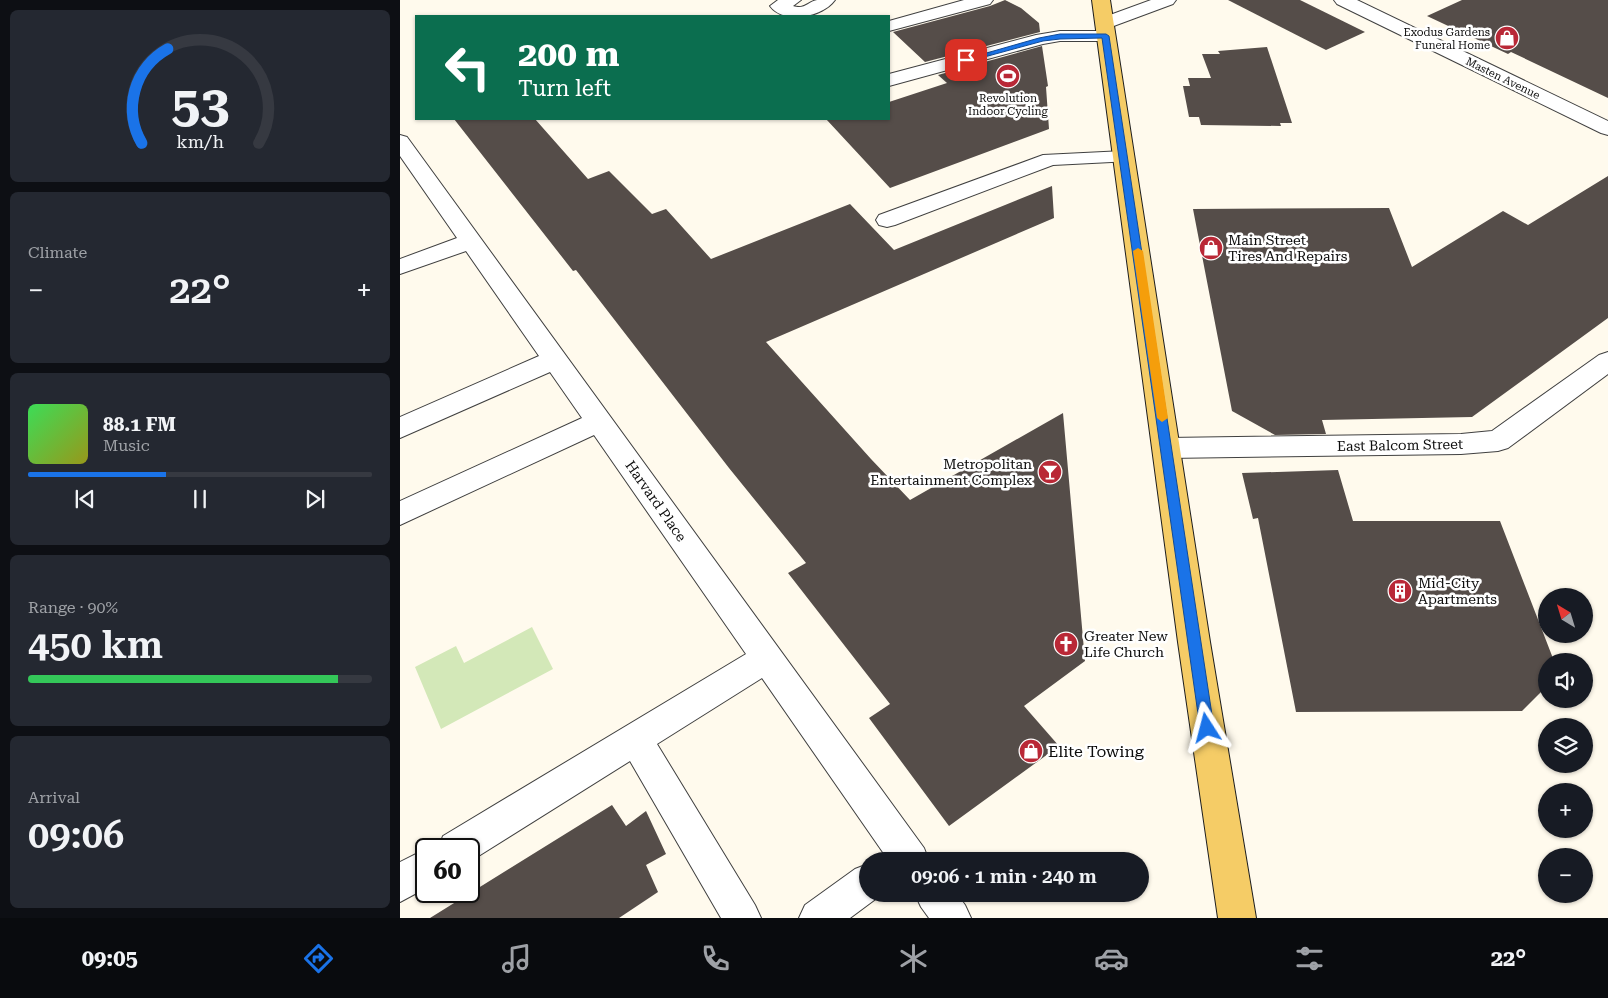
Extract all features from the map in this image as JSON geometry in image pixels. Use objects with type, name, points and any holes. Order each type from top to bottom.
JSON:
[{"type":"main road","points":[[1104,20],[1237,918]]},
{"type":"street","points":[[792,0],[780,6],[795,13],[809,14],[826,0]]},
{"type":"street","points":[[890,26],[984,0]]},
{"type":"street","points":[[890,80],[1042,39],[1060,36],[1167,0]]},
{"type":"street","name":"Masten Avenue","points":[[1343,0],[1608,129]]},
{"type":"street","name":"Harvard Place","points":[[400,141],[767,658],[899,852]]},
{"type":"street","points":[[887,220],[1050,159],[1124,156]]},
{"type":"street","points":[[400,267],[471,241]]},
{"type":"street","points":[[400,428],[555,359]]},
{"type":"street","name":"East Balcom Street","points":[[1167,448],[1461,444],[1498,441],[1608,361]]},
{"type":"street","points":[[400,514],[599,421]]},
{"type":"street","points":[[474,838],[767,658]]},
{"type":"street","points":[[636,739],[742,918]]},
{"type":"street","points":[[400,883],[415,874]]},
{"type":"street","points":[[818,918],[859,888]]},
{"type":"street","points":[[940,902],[952,918]]},
{"type":"green space","points":[[532,627],[553,669],[441,729],[415,667],[456,646],[464,663]]},
{"type":"building","points":[[1005,0],[1021,8],[1039,23],[1040,32],[925,62],[893,32],[990,6]]},
{"type":"building","points":[[1228,0],[1300,0],[1365,32],[1326,50]]},
{"type":"building","points":[[1462,0],[1608,0],[1608,98],[1511,52],[1508,54],[1427,16]]},
{"type":"building","points":[[1042,46],[1048,86],[1046,87],[1049,129],[890,188],[827,120],[890,120],[890,102],[947,83],[938,75]]},
{"type":"building","points":[[1267,47],[1292,123],[1280,123],[1281,126],[1201,125],[1199,117],[1189,117],[1183,86],[1190,86],[1188,78],[1211,78],[1202,54],[1220,54],[1218,51]]},
{"type":"building","points":[[455,120],[536,120],[588,179],[609,171],[652,214],[666,209],[711,259],[850,204],[894,250],[1052,186],[1054,218],[766,342],[910,500],[1063,413],[1085,661],[1024,706],[1059,746],[949,826],[869,718],[890,704],[788,573],[806,563],[729,468],[576,270],[573,271]]},
{"type":"building","points":[[1608,176],[1608,318],[1472,417],[1322,420],[1326,434],[1275,435],[1232,411],[1193,209],[1389,208],[1412,267],[1503,211],[1528,225]]},
{"type":"building","name":"Mid-City Apartments","points":[[1338,470],[1353,521],[1500,521],[1538,620],[1538,643],[1547,643],[1551,653],[1538,653],[1538,695],[1522,711],[1296,712],[1258,518],[1253,519],[1242,473]]},
{"type":"building","points":[[612,805],[626,826],[646,811],[666,854],[646,865],[658,892],[619,918],[430,918],[454,903],[480,903],[480,887]]},
{"type":"slow traffic","points":[[1138,251],[1162,418]]},
{"type":"place","name":"Exodus Gardens Funeral Home","points":[[1507,38]]},
{"type":"place","name":"Revolution Indoor Cycling","points":[[1008,76]]},
{"type":"place","name":"Main Street Tires And Repairs","points":[[1211,248]]},
{"type":"place","name":"Metropolitan Entertainment Complex","points":[[1050,472]]},
{"type":"place","name":"Mid-City Apartments","points":[[1400,591]]},
{"type":"place","name":"Greater New Life Church","points":[[1066,644]]},
{"type":"place","name":"Elite Towing","points":[[1031,751]]},
{"type":"route","points":[[966,60],[1042,39],[1060,36],[1106,36],[1207,728]]}]
